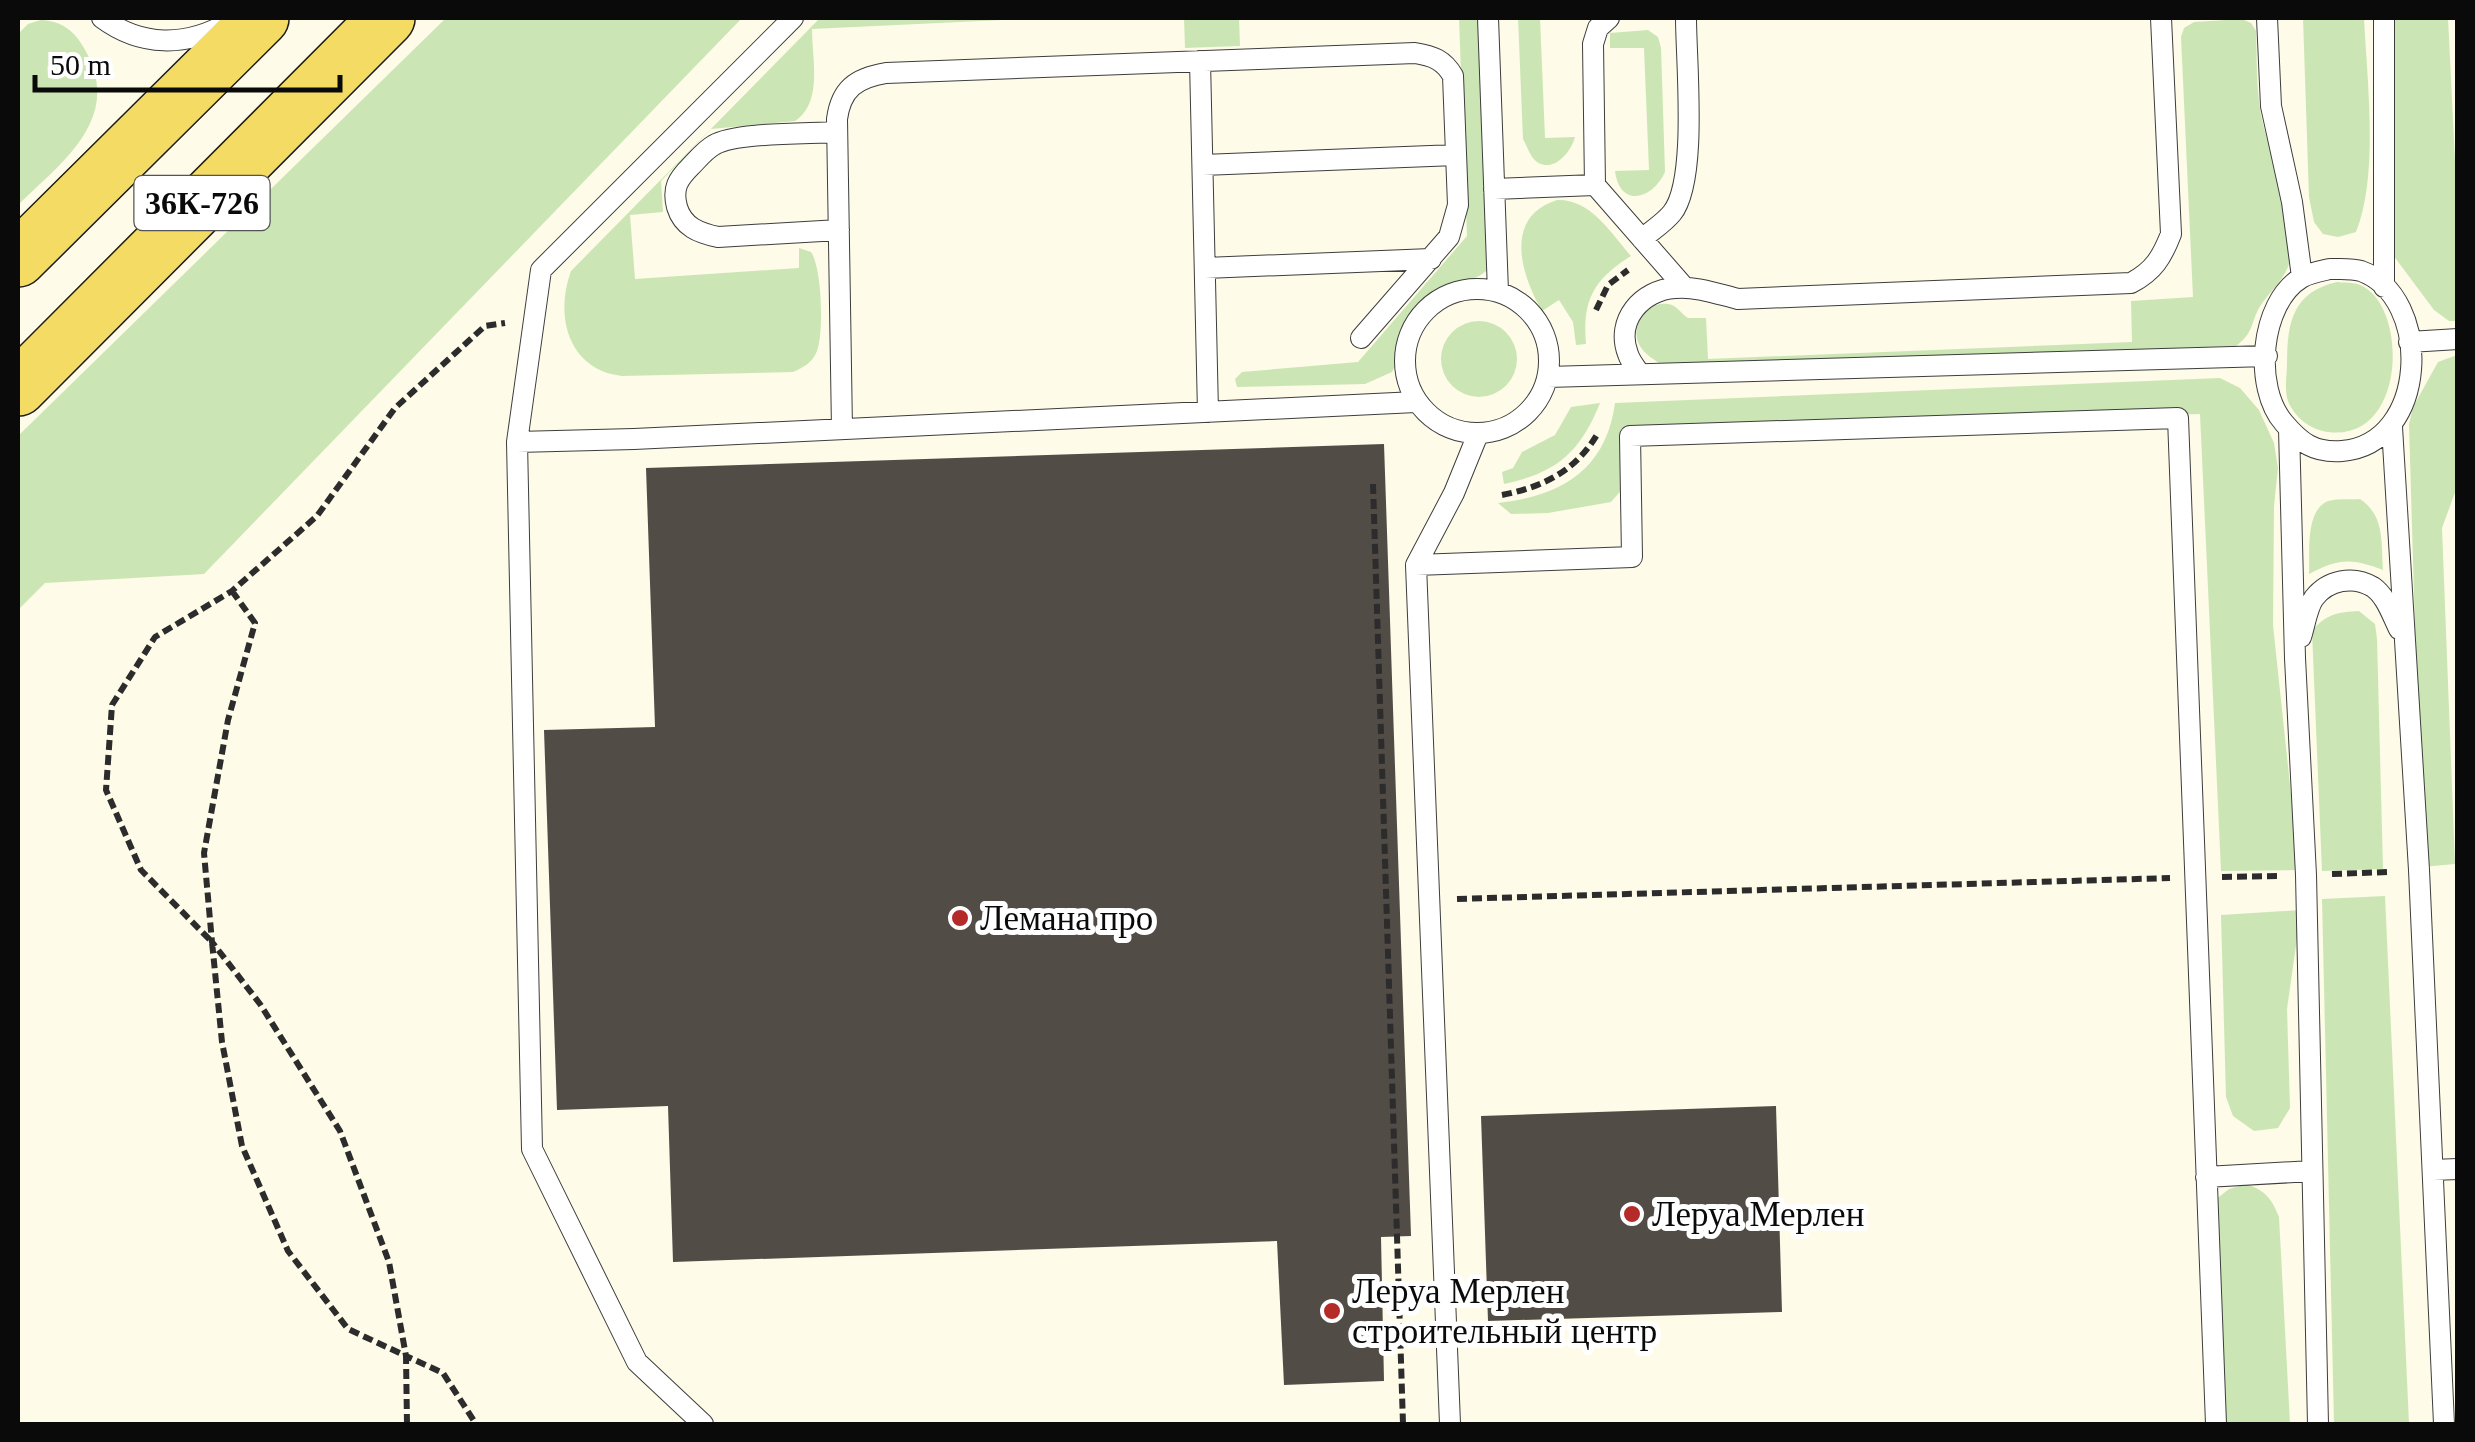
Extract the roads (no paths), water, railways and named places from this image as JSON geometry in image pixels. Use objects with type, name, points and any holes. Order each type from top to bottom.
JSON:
[{"type":"main road","name":"36К-726","points":[[18,260],[261,18]]},
{"type":"main road","name":"36К-726","points":[[18,388],[387,18]]},
{"type":"lane","points":[[102,18],[155,43],[210,34],[238,18]]},
{"type":"lane","points":[[702,1424],[637,1362],[532,1149],[517,442],[541,270],[793,18]]},
{"type":"lane","points":[[1488,18],[1498,292]]},
{"type":"lane","points":[[1610,18],[1598,28],[1593,44],[1596,185],[1686,288]]},
{"type":"lane","points":[[1642,238],[1672,213],[1682,194],[1688,168],[1686,18]]},
{"type":"lane","points":[[1640,374],[1627,352],[1624,329],[1632,310],[1648,296],[1674,288],[1738,299],[2131,283],[2149,274],[2163,256],[2171,234],[2162,18]]},
{"type":"lane","points":[[2268,18],[2270,106],[2292,202],[2302,277]]},
{"type":"lane","points":[[2384,18],[2384,287]]},
{"type":"lane","points":[[842,429],[840,99],[851,85],[866,76],[1415,53],[1434,56],[1453,76],[1458,205],[1455,222],[1450,237],[1361,338]]},
{"type":"lane","points":[[1200,61],[1208,412]]},
{"type":"lane","points":[[838,132],[727,140],[704,152],[676,182],[675,194],[686,225],[718,237],[839,230]]},
{"type":"lane","points":[[1203,165],[1456,154]]},
{"type":"lane","points":[[1494,189],[1596,185]]},
{"type":"lane","points":[[1205,268],[1431,258]]},
{"type":"lane","points":[[2330,269],[2358,270],[2384,287],[2405,313],[2411,358],[2406,398],[2392,428],[2375,443],[2348,450],[2324,452],[2301,443],[2278,417],[2267,386],[2266,331],[2278,300],[2302,277],[2330,269]]},
{"type":"lane","points":[[1487,288],[1510,296],[1530,310],[1543,330],[1550,354],[1548,377],[1538,400],[1523,418],[1502,430],[1478,434],[1454,430],[1432,419],[1416,402],[1406,380],[1404,356],[1409,333],[1422,312],[1441,298],[1463,289],[1487,288]]},
{"type":"lane","points":[[2409,342],[2458,339]]},
{"type":"lane","points":[[1548,377],[2266,356]]},
{"type":"lane","points":[[517,442],[1416,402]]},
{"type":"lane","points":[[1416,565],[1632,556],[1630,436],[2178,418],[2216,1424]]},
{"type":"lane","points":[[2392,428],[2444,1424]]},
{"type":"lane","points":[[2289,429],[2306,876],[2318,1424]]},
{"type":"lane","points":[[1450,1424],[1416,565],[1454,492],[1478,434]]},
{"type":"lane","points":[[2295,658],[2312,601],[2327,585],[2348,580],[2373,588],[2385,600],[2402,635]]},
{"type":"lane","points":[[2433,1170],[2458,1169]]},
{"type":"lane","points":[[2206,1177],[2312,1171]]},
{"type":"place","name":"Лемана про","points":[[960,918]]},
{"type":"place","name":"Леруа Мерлен","points":[[1632,1214]]},
{"type":"place","name":"Леруа Мерлен строительный центр","points":[[1332,1311]]}]
